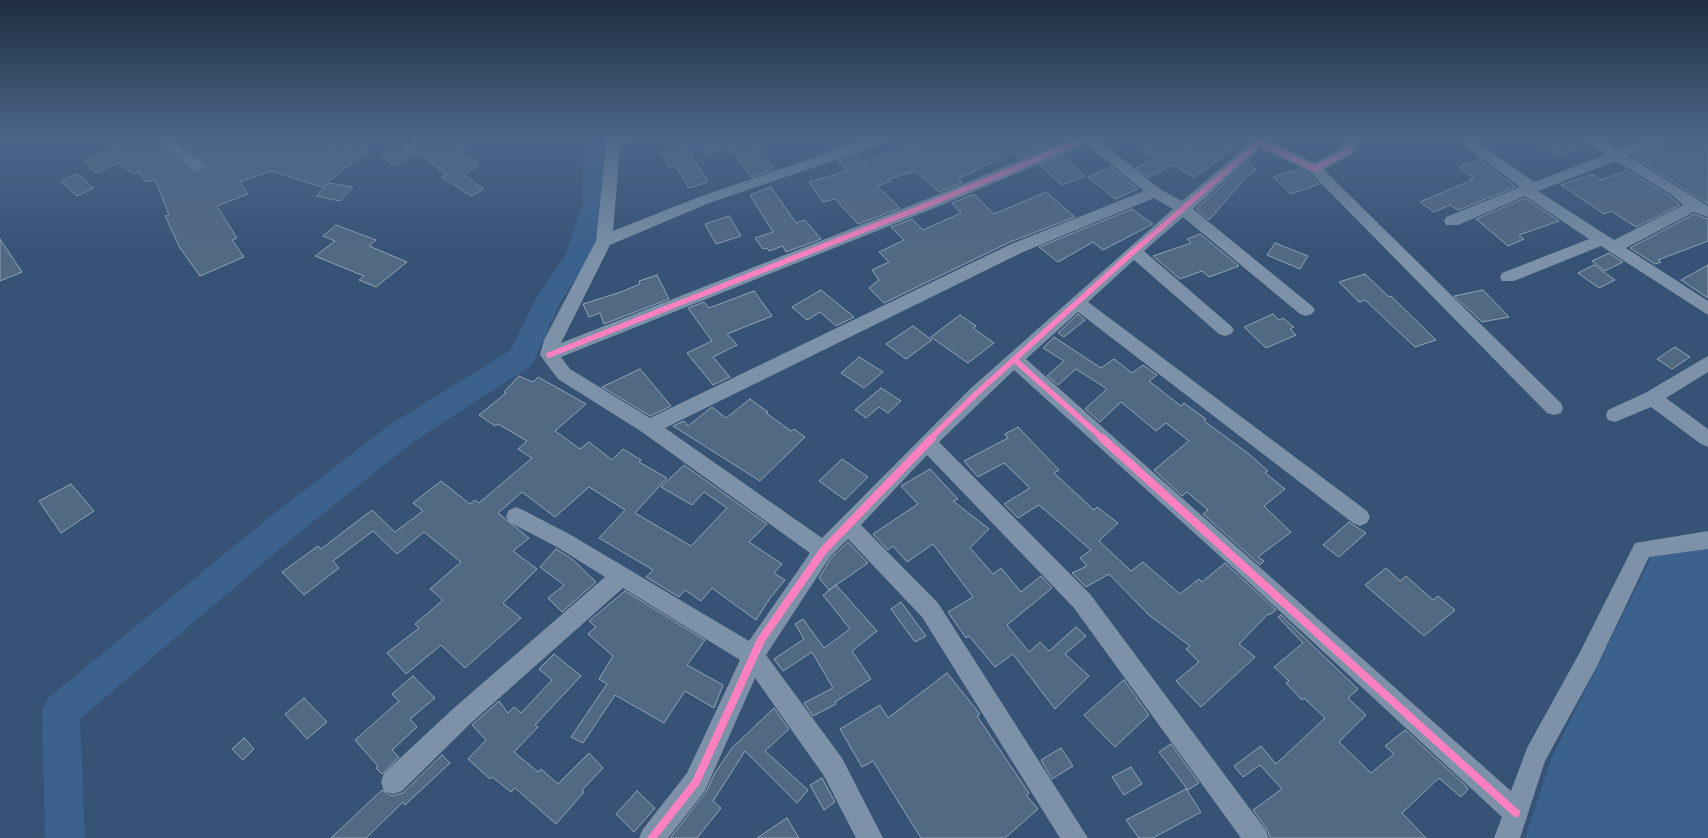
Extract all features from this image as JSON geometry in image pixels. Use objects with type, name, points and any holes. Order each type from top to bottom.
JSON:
[{"type":"street","points":[[611,176],[604,241],[553,340],[550,356],[564,374],[649,427],[823,551]]},
{"type":"street","points":[[604,241],[704,200],[774,176]]},
{"type":"street","points":[[550,356],[996,176]]},
{"type":"street","points":[[1135,176],[1155,192],[1182,208],[1306,310]]},
{"type":"street","points":[[652,838],[696,782],[761,640],[823,551],[976,394],[1220,176]]},
{"type":"street","points":[[1322,176],[1554,408]]},
{"type":"street","points":[[1512,176],[1608,244],[1708,309]]},
{"type":"street","points":[[1452,221],[1565,176]]},
{"type":"street","points":[[1651,176],[1701,209]]},
{"type":"street","points":[[649,427],[1017,248],[1155,192]]},
{"type":"street","points":[[1508,277],[1608,244],[1701,209]]},
{"type":"street","points":[[1134,251],[1225,330]]},
{"type":"street","points":[[1077,302],[1360,517]]},
{"type":"street","points":[[1015,360],[1240,561],[1516,813]]},
{"type":"street","points":[[1615,415],[1652,398],[1708,363]]},
{"type":"street","points":[[1652,398],[1708,439]]},
{"type":"street","points":[[928,442],[1082,601],[1256,838]]},
{"type":"street","points":[[516,516],[564,541],[753,656],[833,767],[870,838]]},
{"type":"street","points":[[848,526],[930,610],[1075,838]]},
{"type":"street","points":[[1507,838],[1535,756],[1588,660],[1642,548],[1708,540]]},
{"type":"street","points":[[393,782],[462,716],[620,576]]},
{"type":"water","points":[[1708,548],[1708,838],[1525,838],[1552,757],[1653,554]]},
{"type":"building","points":[[72,176],[80,176],[94,188],[77,196],[61,181]]},
{"type":"building","points":[[142,176],[257,176],[240,182],[248,194],[217,206],[237,238],[232,240],[244,257],[200,276],[180,248],[165,216],[169,215],[155,179],[145,182]]},
{"type":"building","points":[[287,176],[335,176],[322,187]]},
{"type":"building","points":[[465,176],[484,189],[471,196],[442,177]]},
{"type":"building","points":[[682,176],[704,176],[708,182],[689,188]]},
{"type":"building","points":[[829,176],[898,176],[877,186],[900,208],[858,224],[835,199],[823,202],[809,182]]},
{"type":"building","points":[[921,176],[964,176],[959,178],[963,182],[939,192]]},
{"type":"building","points":[[1052,176],[1085,176],[1062,185]]},
{"type":"building","points":[[1122,176],[1138,189],[1115,199],[1088,177]]},
{"type":"building","points":[[1232,176],[1247,176],[1209,220],[1196,209]]},
{"type":"building","points":[[1311,176],[1319,184],[1291,194],[1273,177]]},
{"type":"building","points":[[1471,176],[1502,176],[1516,187],[1458,210],[1450,205],[1434,212],[1420,202],[1472,180],[1470,179],[1474,178]]},
{"type":"building","points":[[1586,176],[1595,176],[1601,180],[1611,176],[1637,176],[1671,197],[1680,205],[1636,227],[1611,211],[1604,214],[1561,185]]},
{"type":"building","points":[[1664,176],[1708,176],[1708,204]]},
{"type":"building","points":[[329,183],[353,187],[340,201],[316,196]]},
{"type":"building","points":[[771,187],[796,223],[805,220],[821,239],[786,252],[783,246],[769,251],[767,248],[763,249],[755,238],[773,232],[750,195]]},
{"type":"building","points":[[1046,192],[1075,217],[1010,242],[884,303],[869,288],[879,280],[872,270],[889,262],[879,252],[904,240],[891,227],[912,219],[923,230],[961,213],[952,203],[974,194],[994,214]]},
{"type":"building","points":[[1525,198],[1559,221],[1519,235],[1524,239],[1508,246],[1476,219]]},
{"type":"building","points":[[1132,209],[1153,224],[1103,250],[1093,242],[1058,262],[1039,247]]},
{"type":"building","points":[[1694,214],[1708,219],[1708,241],[1658,260],[1661,262],[1655,264],[1630,248]]},
{"type":"building","points":[[729,216],[741,236],[716,244],[705,224]]},
{"type":"building","points":[[336,225],[376,240],[369,246],[407,262],[376,287],[359,280],[364,276],[315,256],[335,241],[323,236]]},
{"type":"building","points":[[1200,234],[1239,266],[1209,277],[1202,271],[1180,279],[1153,256],[1191,243],[1187,239]]},
{"type":"building","points":[[0,239],[22,272],[0,281]]},
{"type":"building","points":[[1275,243],[1308,256],[1300,269],[1267,255]]},
{"type":"building","points":[[1609,253],[1623,262],[1605,271],[1592,261]]},
{"type":"building","points":[[1594,265],[1615,280],[1599,288],[1578,273]]},
{"type":"building","points":[[1708,265],[1708,298],[1681,280]]},
{"type":"building","points":[[1365,274],[1389,297],[1391,296],[1436,340],[1415,347],[1365,300],[1359,302],[1339,282]]},
{"type":"building","points":[[657,275],[669,299],[604,324],[600,313],[589,317],[583,304],[621,292],[640,284],[639,281]]},
{"type":"building","points":[[821,290],[854,317],[836,326],[820,312],[807,320],[792,307]]},
{"type":"building","points":[[1483,290],[1509,317],[1482,322],[1454,296]]},
{"type":"building","points":[[754,291],[772,316],[727,334],[737,345],[713,357],[730,377],[713,385],[687,353],[712,341],[688,308],[704,302],[709,308]]},
{"type":"building","points":[[1078,314],[1085,320],[1064,337],[1058,333]]},
{"type":"building","points":[[1273,314],[1279,320],[1283,318],[1294,327],[1290,329],[1296,335],[1266,348],[1244,327]]},
{"type":"building","points":[[960,315],[976,326],[973,328],[994,343],[968,363],[931,337]]},
{"type":"building","points":[[913,326],[932,340],[906,359],[886,344]]},
{"type":"building","points":[[1054,337],[1101,368],[1114,359],[1132,373],[1143,365],[1157,375],[1149,381],[1181,406],[1184,403],[1206,419],[1204,421],[1249,454],[1268,471],[1265,473],[1285,489],[1264,506],[1291,532],[1258,557],[1264,561],[1260,565],[1203,514],[1208,510],[1187,492],[1182,496],[1154,470],[1189,441],[1166,423],[1156,431],[1121,402],[1100,422],[1085,409],[1107,389],[1076,369],[1058,385],[1047,376],[1064,361],[1043,348]]},
{"type":"building","points":[[1675,347],[1690,357],[1672,369],[1657,359]]},
{"type":"building","points":[[859,357],[883,372],[864,388],[841,373]]},
{"type":"building","points":[[640,369],[671,406],[650,416],[602,387]]},
{"type":"building","points":[[519,376],[533,382],[538,377],[586,404],[555,431],[580,449],[589,442],[612,460],[623,449],[641,460],[639,462],[667,478],[635,513],[691,546],[727,508],[704,492],[692,505],[661,487],[684,465],[767,524],[749,542],[782,564],[774,573],[785,580],[770,598],[756,620],[712,588],[701,601],[685,590],[679,597],[646,577],[653,570],[599,538],[625,510],[589,487],[555,517],[522,492],[498,513],[529,538],[513,551],[537,569],[503,603],[521,618],[465,668],[441,645],[406,674],[387,653],[419,628],[415,624],[443,600],[430,589],[461,562],[424,532],[397,554],[373,531],[333,561],[339,568],[304,595],[282,572],[318,546],[321,549],[372,510],[395,532],[423,511],[413,503],[441,481],[470,504],[475,500],[479,503],[532,458],[518,449],[527,441],[498,424],[495,426],[479,415],[506,393],[504,392]]},
{"type":"building","points":[[881,388],[901,401],[888,413],[879,407],[866,418],[855,410]]},
{"type":"building","points":[[750,399],[791,431],[794,429],[805,437],[760,481],[673,426],[684,421],[688,426],[712,407],[726,418]]},
{"type":"building","points":[[1018,427],[1059,470],[1054,473],[1094,510],[1097,507],[1118,523],[1099,541],[1131,571],[1143,562],[1180,594],[1199,579],[1202,582],[1225,563],[1276,610],[1268,614],[1239,644],[1255,657],[1201,707],[1176,681],[1199,662],[1186,649],[1190,646],[1149,615],[1109,574],[1086,587],[1072,573],[1087,566],[1080,558],[1091,550],[1039,505],[1018,518],[1004,504],[1030,488],[1004,463],[978,477],[964,461],[1008,438],[1005,434]]},
{"type":"building","points":[[842,459],[868,477],[845,500],[819,481]]},
{"type":"building","points":[[930,469],[958,499],[953,501],[989,529],[970,548],[993,574],[1001,568],[1021,592],[1041,576],[1052,588],[1007,625],[1029,652],[1040,642],[1049,651],[1076,627],[1086,636],[1065,654],[1089,676],[1055,709],[1013,654],[995,667],[969,636],[966,638],[948,612],[973,597],[933,544],[907,562],[893,546],[888,550],[873,534],[918,504],[901,486]]},
{"type":"building","points":[[71,484],[94,511],[61,533],[39,501]]},
{"type":"building","points":[[1349,522],[1366,533],[1339,557],[1323,545]]},
{"type":"building","points":[[848,542],[868,563],[829,590],[819,578],[831,558]]},
{"type":"building","points":[[556,549],[572,559],[596,582],[562,612],[548,598],[564,585],[540,567]]},
{"type":"building","points":[[1386,568],[1400,581],[1406,576],[1433,600],[1438,596],[1455,610],[1424,636],[1365,585]]},
{"type":"building","points":[[836,585],[877,631],[852,651],[871,679],[835,702],[836,704],[813,716],[804,703],[833,688],[812,652],[783,671],[774,659],[804,639],[795,624],[803,619],[824,648],[850,629],[823,595]]},
{"type":"building","points":[[625,591],[705,640],[687,665],[723,685],[714,708],[685,691],[664,723],[615,695],[583,743],[571,737],[607,684],[599,679],[613,656],[588,634],[596,627],[589,621]]},
{"type":"building","points":[[901,602],[926,636],[915,642],[891,609]]},
{"type":"building","points":[[1281,615],[1358,689],[1348,698],[1366,715],[1339,742],[1371,773],[1394,754],[1385,746],[1405,730],[1467,787],[1468,789],[1461,797],[1439,778],[1402,813],[1426,838],[1271,838],[1253,810],[1282,789],[1260,765],[1243,777],[1234,766],[1261,746],[1276,764],[1325,718],[1304,698],[1302,700],[1286,683],[1289,681],[1274,667],[1303,643],[1278,617]]},
{"type":"building","points":[[554,654],[581,676],[535,725],[538,727],[514,752],[538,772],[541,769],[558,784],[589,753],[603,768],[582,790],[584,792],[556,824],[515,788],[511,792],[492,777],[490,779],[468,759],[486,740],[472,725],[499,701],[508,713],[514,707],[521,713],[552,680],[539,669]]},
{"type":"building","points":[[947,673],[980,714],[977,716],[1029,793],[1026,795],[1038,809],[1005,838],[921,838],[873,761],[862,767],[840,729],[880,705],[888,718]]},
{"type":"building","points":[[413,676],[435,698],[410,719],[417,727],[392,750],[399,757],[382,774],[376,768],[378,766],[355,740],[399,701],[392,694]]},
{"type":"building","points":[[1124,680],[1149,715],[1115,747],[1084,715]]},
{"type":"building","points":[[304,698],[327,722],[307,739],[285,714]]},
{"type":"building","points":[[774,708],[789,729],[765,751],[808,790],[797,803],[745,751],[713,801],[721,808],[697,838],[670,838],[706,792],[715,773],[732,748]]},
{"type":"building","points":[[244,738],[254,749],[243,760],[232,749]]},
{"type":"building","points":[[1171,744],[1199,783],[1188,790],[1159,752]]},
{"type":"building","points":[[1061,748],[1073,766],[1052,779],[1041,760]]},
{"type":"building","points":[[442,755],[450,763],[405,805],[403,802],[366,838],[331,838],[382,790],[392,796],[403,793]]},
{"type":"building","points":[[1131,767],[1142,784],[1124,795],[1112,777]]},
{"type":"building","points":[[822,778],[835,802],[824,810],[810,785]]},
{"type":"building","points":[[1186,789],[1201,812],[1153,838],[1139,838],[1126,820]]},
{"type":"building","points":[[637,791],[655,808],[634,832],[616,814]]},
{"type":"building","points":[[787,818],[799,838],[757,838]]},
{"type":"waterway","points":[[65,838],[61,711],[283,526],[402,433],[522,357],[550,296],[578,256],[594,205],[594,176]]},
{"type":"cycle path","points":[[549,355],[996,176]]},
{"type":"cycle path","points":[[652,838],[696,782],[761,640],[823,551],[927,442],[976,394],[1134,251],[1221,176]]},
{"type":"cycle path","points":[[1015,360],[1240,561],[1516,813]]}]
